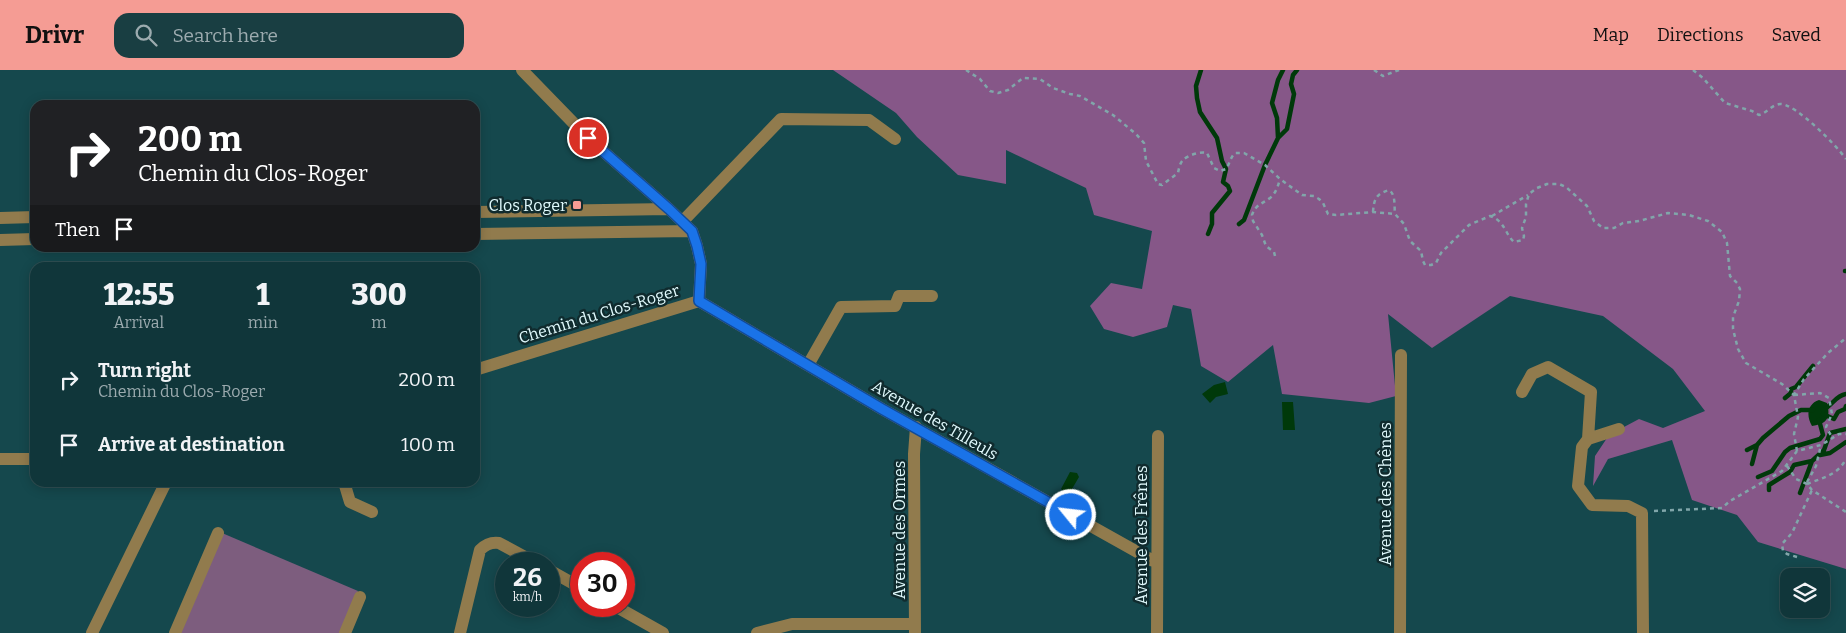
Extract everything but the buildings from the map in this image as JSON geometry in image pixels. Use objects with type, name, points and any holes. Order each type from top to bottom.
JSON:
[{"type":"street","points":[[522,70],[588,138],[692,231]]},
{"type":"street","points":[[682,222],[782,120],[869,120],[895,139]]},
{"type":"street","points":[[480,212],[669,209]]},
{"type":"street","points":[[0,218],[30,217]]},
{"type":"street","points":[[480,234],[692,231]]},
{"type":"street","name":"Chemin du Clos-Roger","points":[[480,368],[699,301],[701,264],[692,231]]},
{"type":"street","points":[[0,240],[30,240]]},
{"type":"street","points":[[808,365],[841,307],[895,306],[899,296],[932,296]]},
{"type":"street","name":"Avenue des Tilleuls","points":[[699,301],[916,428],[1157,563]]},
{"type":"street","name":"Avenue des Chênes","points":[[1400,633],[1401,355]]},
{"type":"street","points":[[1522,392],[1532,374],[1548,367],[1591,392],[1588,439],[1582,447],[1578,486],[1592,505],[1628,506],[1642,513],[1643,633]]},
{"type":"street","name":"Avenue des Ormes","points":[[915,628],[914,454],[916,428]]},
{"type":"street","points":[[1588,439],[1619,429]]},
{"type":"street","name":"Avenue des Frênes","points":[[1157,633],[1158,436]]},
{"type":"street","points":[[0,459],[30,459]]},
{"type":"street","points":[[92,633],[164,487]]},
{"type":"street","points":[[346,487],[350,502],[372,512]]},
{"type":"street","points":[[175,633],[218,533]]},
{"type":"street","points":[[460,633],[480,550],[494,542],[516,552]]},
{"type":"street","points":[[344,633],[360,597]]},
{"type":"street","points":[[635,617],[663,633]]},
{"type":"street","points":[[757,633],[792,624],[915,628]]},
{"type":"path","points":[[966,70],[980,79],[990,91],[998,93],[1008,90],[1023,78],[1040,78],[1053,88],[1080,96],[1113,115],[1144,143],[1146,161],[1153,178],[1158,184],[1162,185],[1178,173],[1180,164],[1184,159],[1204,152],[1214,168],[1220,171],[1226,169],[1230,164],[1230,158],[1235,153],[1244,153],[1265,165],[1302,195],[1314,196],[1324,203],[1328,214],[1373,212],[1394,214],[1404,224],[1410,241],[1421,251],[1426,265],[1436,262],[1441,253],[1468,225],[1511,206],[1546,184],[1559,184],[1566,187],[1588,206],[1594,221],[1603,228],[1614,228],[1622,223],[1639,221],[1668,213],[1689,215],[1708,221],[1722,232],[1727,243],[1730,276],[1737,282],[1740,289],[1739,301],[1733,317],[1733,329],[1738,349],[1746,363],[1782,384],[1794,395],[1798,417],[1794,434],[1797,451]]},
{"type":"path","points":[[1374,70],[1383,76],[1399,70]]},
{"type":"path","points":[[1693,70],[1703,78],[1725,103],[1759,115],[1765,114],[1774,106],[1780,104],[1797,110],[1830,139],[1846,159]]},
{"type":"path","points":[[1275,256],[1274,252],[1266,246],[1262,235],[1253,221],[1252,214],[1259,203],[1270,198],[1277,190],[1280,179]]},
{"type":"path","points":[[1373,212],[1374,200],[1379,193],[1389,190],[1394,199],[1394,214]]},
{"type":"path","points":[[1490,216],[1500,222],[1507,230],[1511,241],[1523,240],[1522,228],[1526,217],[1526,204],[1529,194]]},
{"type":"path","points":[[1794,395],[1800,384],[1828,353],[1846,338]]},
{"type":"path","points":[[1794,395],[1820,393],[1829,398],[1832,414],[1826,427],[1832,437]]},
{"type":"path","points":[[1642,513],[1657,510],[1722,508],[1782,471],[1797,451],[1821,445],[1828,442],[1832,437],[1846,434]]},
{"type":"path","points":[[1807,484],[1816,466],[1821,445]]},
{"type":"path","points":[[1807,484],[1831,476],[1843,466],[1846,459]]},
{"type":"path","points":[[1786,465],[1796,478],[1846,512]]},
{"type":"path","points":[[1797,557],[1783,551],[1782,544],[1792,533],[1812,490]]},
{"type":"shaded area","points":[[833,70],[1846,70],[1846,569],[1758,542],[1737,515],[1692,500],[1672,440],[1608,459],[1593,486],[1595,456],[1609,435],[1639,419],[1663,428],[1705,411],[1673,369],[1603,316],[1510,296],[1432,348],[1388,314],[1396,396],[1369,403],[1282,394],[1273,345],[1228,382],[1201,366],[1191,309],[1173,305],[1167,327],[1133,337],[1104,329],[1090,306],[1111,283],[1142,289],[1152,231],[1094,215],[1086,188],[1006,150],[1006,184],[958,175],[917,137],[896,113]]},
{"type":"shaded area","points":[[1225,382],[1228,394],[1216,397],[1210,403],[1202,394],[1214,385]]},
{"type":"shaded area","points":[[1819,400],[1827,403],[1828,416],[1821,424],[1812,426],[1808,414],[1812,404]]},
{"type":"shaded area","points":[[1282,402],[1293,402],[1295,430],[1283,430]]},
{"type":"shaded area","points":[[1070,472],[1077,473],[1079,477],[1069,494],[1061,489]]},
{"type":"shaded area","points":[[222,533],[358,591],[340,633],[180,633]]},
{"type":"waterway","points":[[1201,70],[1196,86],[1200,112],[1217,138],[1222,161],[1226,169],[1223,182],[1230,191],[1212,213],[1212,224],[1208,234]]},
{"type":"waterway","points":[[1239,224],[1244,220],[1265,165],[1278,138],[1277,118],[1272,103],[1278,80],[1283,70]]},
{"type":"waterway","points":[[1278,138],[1287,129],[1294,94],[1291,84],[1293,75],[1297,70]]},
{"type":"waterway","points":[[1785,398],[1813,366]]},
{"type":"waterway","points":[[1823,410],[1839,397],[1846,394]]},
{"type":"waterway","points":[[1823,414],[1834,419],[1838,412],[1845,409],[1846,406]]},
{"type":"waterway","points":[[1752,464],[1757,445],[1763,438],[1789,416],[1801,410],[1813,410]]},
{"type":"waterway","points":[[1758,477],[1772,471],[1790,448],[1820,439],[1823,435],[1819,420]]},
{"type":"waterway","points":[[1800,493],[1812,461],[1824,450],[1830,433],[1846,429]]},
{"type":"waterway","points":[[1820,455],[1830,453],[1846,442]]},
{"type":"waterway","points":[[1747,450],[1757,445]]},
{"type":"waterway","points":[[1769,490],[1769,485],[1790,472],[1794,465],[1812,461]]},
{"type":"place","name":"Clos Roger","points":[[577,205]]},
{"type":"route","points":[[588,138],[692,231],[701,264],[699,301],[704,305],[882,409],[1071,515]]}]
